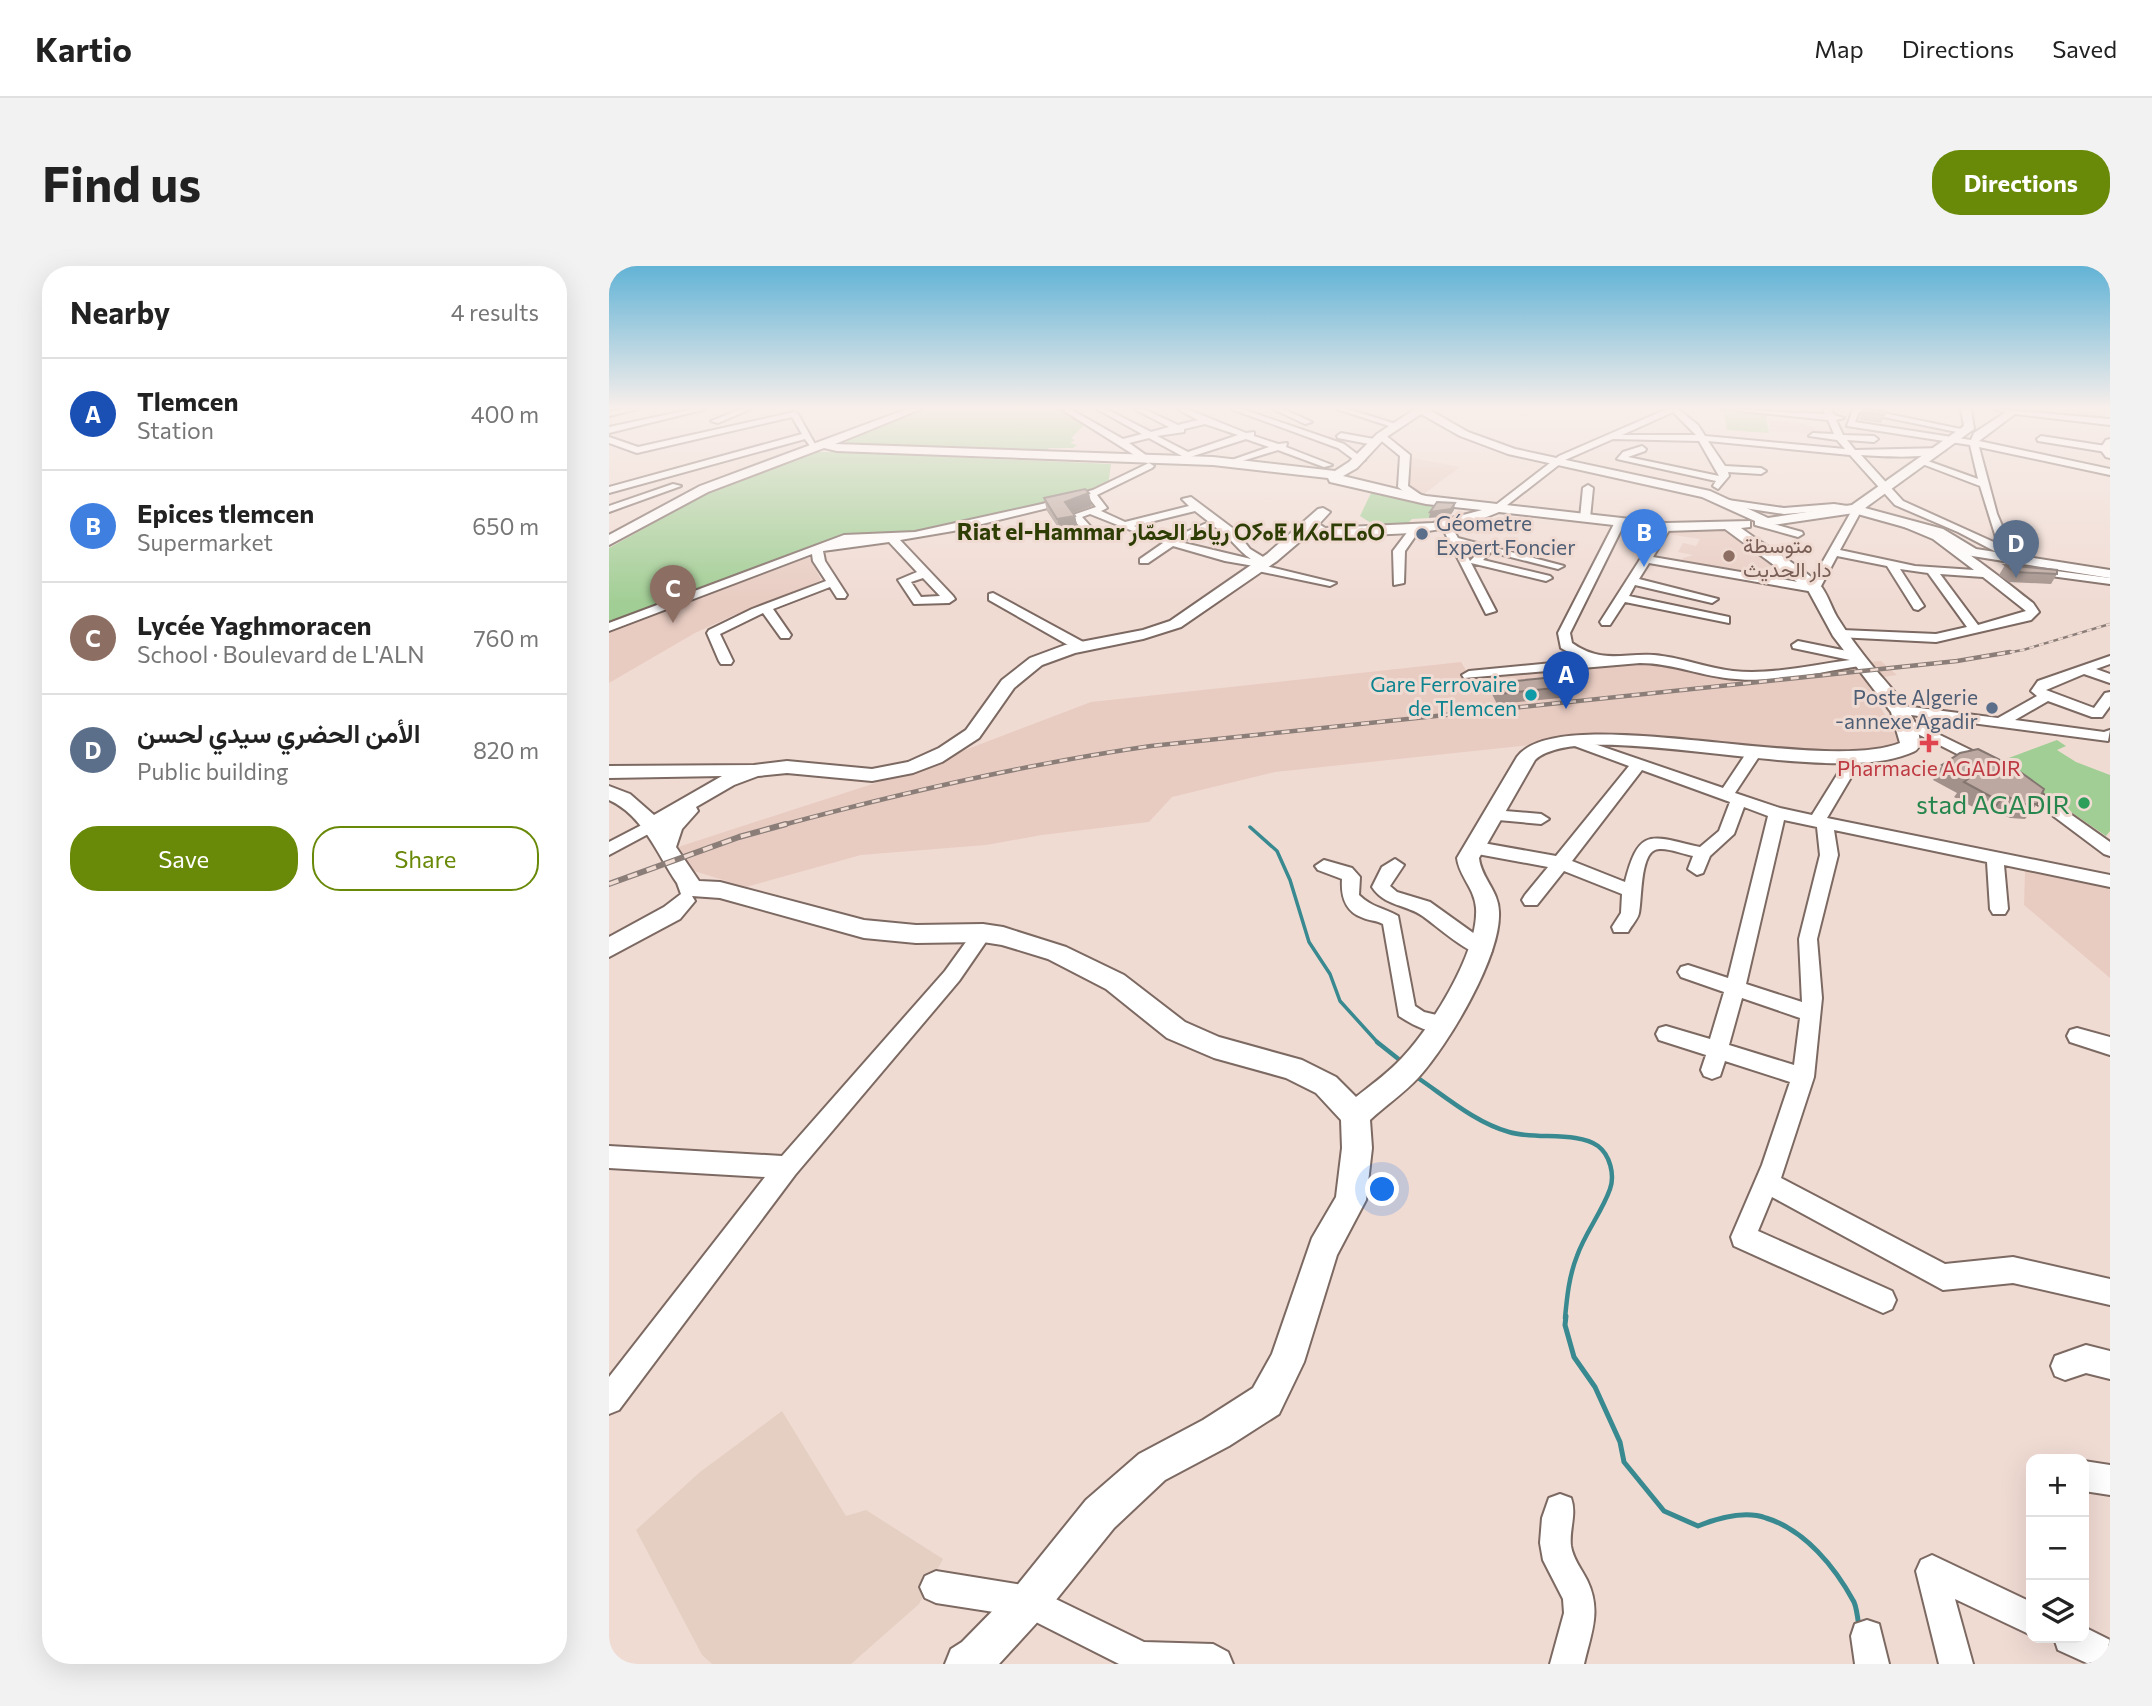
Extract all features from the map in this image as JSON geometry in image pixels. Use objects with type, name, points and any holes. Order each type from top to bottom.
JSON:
[{"type":"main road","points":[[610,538],[695,490],[732,474]]},
{"type":"main road","points":[[610,538],[703,489],[741,474]]},
{"type":"main road","points":[[1314,474],[1345,478]]},
{"type":"main road","points":[[1317,474],[1345,478],[1386,492],[1420,499],[1666,527],[1786,522],[1853,511],[1937,526],[1971,552],[2110,574]]},
{"type":"main road","points":[[1345,478],[1348,474]]},
{"type":"main road","points":[[1345,478],[1348,474]]},
{"type":"main road","points":[[1613,474],[1712,496],[1762,523]]},
{"type":"main road","points":[[1853,511],[1904,474]]},
{"type":"main road","points":[[609,779],[755,774],[791,769],[865,777],[907,769],[969,737],[1021,672],[1080,646],[1173,626],[1308,531],[1327,506]]},
{"type":"main road","points":[[1308,531],[1447,525],[1482,516],[1499,507]]},
{"type":"main road","points":[[1355,1115],[1407,1071],[1442,1024],[1483,950],[1486,897],[1468,863],[1472,847],[1529,753],[1544,746],[1609,740],[1839,759],[1906,750],[1910,742],[1900,715],[1821,605],[1814,589],[1728,525]]},
{"type":"main road","points":[[1282,550],[1308,538],[1347,531]]},
{"type":"main road","points":[[609,772],[755,774]]},
{"type":"main road","points":[[663,838],[702,802],[755,774]]},
{"type":"main road","points":[[609,779],[650,803],[663,838],[664,868],[669,888],[708,902],[770,904],[864,929],[916,934],[983,933],[1003,936],[1068,958],[1115,982],[1176,1030],[1214,1047],[1292,1068],[1326,1085],[1355,1115],[1357,1149],[1351,1200],[1322,1249],[1287,1362],[1266,1401],[1216,1433],[1152,1468],[1100,1514],[1029,1602],[977,1657],[966,1664]]},
{"type":"main road","points":[[609,792],[619,795],[640,810],[663,838]]},
{"type":"main road","points":[[609,948],[671,913],[686,895]]},
{"type":"street","points":[[609,490],[670,474]]},
{"type":"street","points":[[609,627],[817,549],[933,533],[1092,495],[1127,480],[1133,474]]},
{"type":"street","points":[[1404,474],[1403,487],[1420,499]]},
{"type":"street","points":[[1499,507],[1541,474]]},
{"type":"street","points":[[1712,496],[1722,474]]},
{"type":"street","points":[[1874,474],[1883,488],[1899,503],[1937,526]]},
{"type":"street","points":[[1956,474],[1986,485]]},
{"type":"street","points":[[1983,474],[1992,514],[2009,557]]},
{"type":"street","points":[[650,479],[695,490]]},
{"type":"street","points":[[609,509],[676,486]]},
{"type":"street","points":[[1585,518],[1588,488]]},
{"type":"street","points":[[1087,528],[1075,516],[1102,508],[1092,495]]},
{"type":"street","points":[[1188,499],[1231,532],[1262,565]]},
{"type":"street","points":[[1647,559],[1814,589],[1836,552],[1853,511],[1834,507],[1784,511],[1728,503]]},
{"type":"street","points":[[1124,525],[1201,510]]},
{"type":"street","points":[[1142,534],[1201,510]]},
{"type":"street","points":[[1091,511],[1142,534],[1225,558],[1330,583]]},
{"type":"street","points":[[1842,634],[1936,638],[2027,617],[2033,612],[2029,606],[1930,534],[1873,514]]},
{"type":"street","points":[[1555,667],[1553,657],[1620,522]]},
{"type":"street","points":[[1144,561],[1171,542],[1216,523]]},
{"type":"street","points":[[1762,523],[1798,534]]},
{"type":"street","points":[[1447,525],[1454,540],[1470,561],[1490,611]]},
{"type":"street","points":[[1606,622],[1666,527]]},
{"type":"street","points":[[1398,583],[1399,551],[1416,528]]},
{"type":"street","points":[[897,537],[926,573]]},
{"type":"street","points":[[1454,540],[1557,566]]},
{"type":"street","points":[[1470,561],[1489,548]]},
{"type":"street","points":[[817,549],[819,561],[841,595]]},
{"type":"street","points":[[1836,552],[1932,571],[1984,574]]},
{"type":"street","points":[[1955,553],[1937,556],[1938,561],[2110,581]]},
{"type":"street","points":[[1470,561],[1546,578]]},
{"type":"street","points":[[1892,565],[1918,606]]},
{"type":"street","points":[[1932,571],[1975,629]]},
{"type":"street","points":[[2037,572],[2049,584]]},
{"type":"street","points":[[1632,581],[1712,599]]},
{"type":"street","points":[[726,660],[713,633],[743,615],[766,609],[832,582]]},
{"type":"street","points":[[993,597],[1080,646]]},
{"type":"street","points":[[1622,598],[1725,620]]},
{"type":"street","points":[[766,609],[785,635]]},
{"type":"street","points":[[1564,633],[1566,645],[1587,658],[1603,663]]},
{"type":"street","points":[[1798,645],[1859,659]]},
{"type":"street","points":[[1469,675],[1651,659],[1721,674],[1746,676],[1859,659]]},
{"type":"street","points":[[2110,660],[2052,679],[2038,688],[2038,691],[2047,696],[2097,714],[2110,696]]},
{"type":"street","points":[[2083,669],[2110,679]]},
{"type":"street","points":[[2002,722],[2047,696]]},
{"type":"street","points":[[1900,715],[2002,722],[2108,737],[2110,734]]},
{"type":"street","points":[[1900,715],[2008,775],[2110,850]]},
{"type":"street","points":[[1577,742],[1777,813],[2110,881]]},
{"type":"street","points":[[1621,927],[1630,914],[1631,891],[1640,855],[1647,846],[1659,843],[1700,861],[1727,834],[1733,798],[1754,752]]},
{"type":"street","points":[[1855,757],[1821,822],[1829,855],[1808,939],[1812,998],[1803,1077],[1771,1169],[1743,1237],[1883,1300]]},
{"type":"street","points":[[1531,900],[1639,764]]},
{"type":"street","points":[[1715,1060],[1777,813]]},
{"type":"street","points":[[1493,815],[1541,820]]},
{"type":"street","points":[[609,849],[663,838]]},
{"type":"street","points":[[1472,847],[1561,863],[1631,891]]},
{"type":"street","points":[[1995,856],[1999,909]]},
{"type":"street","points":[[1395,865],[1388,871],[1381,887],[1391,897],[1425,907],[1483,950]]},
{"type":"street","points":[[1324,866],[1346,872],[1351,877],[1350,897],[1365,912],[1380,914],[1392,921],[1406,1010],[1419,1019],[1442,1024]]},
{"type":"street","points":[[609,1400],[787,1167],[951,976],[983,933]]},
{"type":"street","points":[[1688,972],[1810,1013]]},
{"type":"street","points":[[1666,1034],[1715,1060],[1803,1077]]},
{"type":"street","points":[[2077,1036],[2110,1046]]},
{"type":"street","points":[[609,1157],[787,1167]]},
{"type":"street","points":[[1771,1169],[1767,1183],[1943,1277],[2013,1270],[2110,1292]]},
{"type":"street","points":[[2065,1366],[2086,1359],[2110,1365]]},
{"type":"street","points":[[2089,1477],[2110,1480]]},
{"type":"street","points":[[1560,1509],[1555,1525],[1555,1549],[1579,1597],[1581,1616],[1567,1664]]},
{"type":"street","points":[[1956,1664],[1932,1571],[2026,1617]]},
{"type":"street","points":[[936,1587],[1029,1602],[1142,1658],[1213,1661],[1216,1664]]},
{"type":"street","points":[[2081,1643],[2110,1657]]},
{"type":"shaded area","points":[[1408,474],[1450,474],[1425,493],[1411,491]]},
{"type":"shaded area","name":"متوسطة دار الحديث","points":[[1729,528],[1802,584],[1680,562],[1693,555],[1678,552],[1683,543],[1696,546],[1700,539],[1667,534],[1671,530]]},
{"type":"shaded area","points":[[810,556],[821,580],[764,607],[734,615],[695,633],[609,683],[609,632]]},
{"type":"shaded area","points":[[1651,659],[1696,669],[1739,672],[1881,661],[1897,675],[1865,680],[1900,741],[1889,751],[1833,756],[1607,737],[1275,772],[1172,797],[1149,822],[986,845],[861,855],[746,887],[694,871],[678,847],[897,776],[1091,702],[1461,662],[1469,675]]},
{"type":"shaded area","points":[[2028,863],[2110,881],[2110,978],[2024,905],[2025,870]]},
{"type":"shaded area","points":[[782,1411],[846,1516],[866,1510],[943,1559],[919,1604],[851,1664],[712,1664],[702,1655],[636,1530],[700,1472]]},
{"type":"green space","points":[[755,474],[1110,474],[1108,487],[1079,497],[905,535],[862,533],[846,536],[609,624],[609,548],[711,491]]},
{"type":"green space","points":[[1371,493],[1434,505],[1429,518],[1412,519],[1407,524],[1374,525],[1360,516]]},
{"type":"green space","name":"stad AGADIR","points":[[2057,740],[2066,746],[2057,750],[2076,762],[2110,775],[2110,831],[2106,836],[1998,762]]},
{"type":"building","points":[[1085,489],[1089,493],[1065,502],[1075,516],[1057,519],[1044,498]]},
{"type":"building","points":[[1437,502],[1455,503],[1451,509],[1430,512]]},
{"type":"building","points":[[2005,565],[2057,570],[2057,574],[2015,572]]},
{"type":"building","points":[[1566,676],[1572,686],[1499,694],[1494,683]]},
{"type":"building","points":[[1978,749],[2012,766],[2044,789],[2037,804],[2021,804],[2005,795],[1999,801],[1964,782],[1968,779],[1942,765],[1960,753]]},
{"type":"waterway","points":[[1250,827],[1277,851],[1290,880],[1309,942],[1330,974],[1340,1001],[1378,1043]]},
{"type":"waterway","points":[[1378,1043],[1401,1061]]},
{"type":"waterway","points":[[1418,1078],[1462,1109],[1497,1128],[1519,1134],[1589,1141],[1606,1155],[1611,1184],[1607,1198],[1584,1239],[1574,1264],[1565,1318]]},
{"type":"waterway","points":[[1566,1316],[1565,1325],[1574,1357],[1595,1387],[1620,1442],[1624,1462],[1664,1511],[1698,1526],[1731,1516],[1749,1515],[1766,1518],[1794,1531],[1817,1551],[1838,1576],[1854,1602],[1859,1628]]},
{"type":"railway","points":[[2000,654],[2023,650],[2110,624]]},
{"type":"railway","points":[[779,826],[964,780],[1151,746],[1957,661],[2010,652]]},
{"type":"railway","points":[[609,884],[739,837],[786,824]]},
{"type":"place","name":"Géometre Expert Foncier","points":[[1422,534]]},
{"type":"place","name":"متوسطة دار الحديث","points":[[1729,556]]},
{"type":"place","name":"Epices tlemcen","points":[[1644,567]]},
{"type":"place","name":"الأمن الحضري سيدي لحسن","points":[[2016,578]]},
{"type":"place","name":"Lycée Yaghmoracen","points":[[673,623]]},
{"type":"place","name":"Gare Ferrovaire de Tlemcen","points":[[1531,695]]},
{"type":"place","name":"Poste Algerie -annexe Agadir","points":[[1992,708]]},
{"type":"place","name":"Tlemcen","points":[[1566,709]]},
{"type":"place","name":"Pharmacie AGADIR","points":[[1929,743]]},
{"type":"place","name":"stad AGADIR","points":[[2084,803]]},
{"type":"district","name":"Riat el-Hammar رياط الحمّار ⵔⵢⴰⵟ ⵍⵃⴰⵎⵎⴰⵔ","points":[[1171,531]]}]
